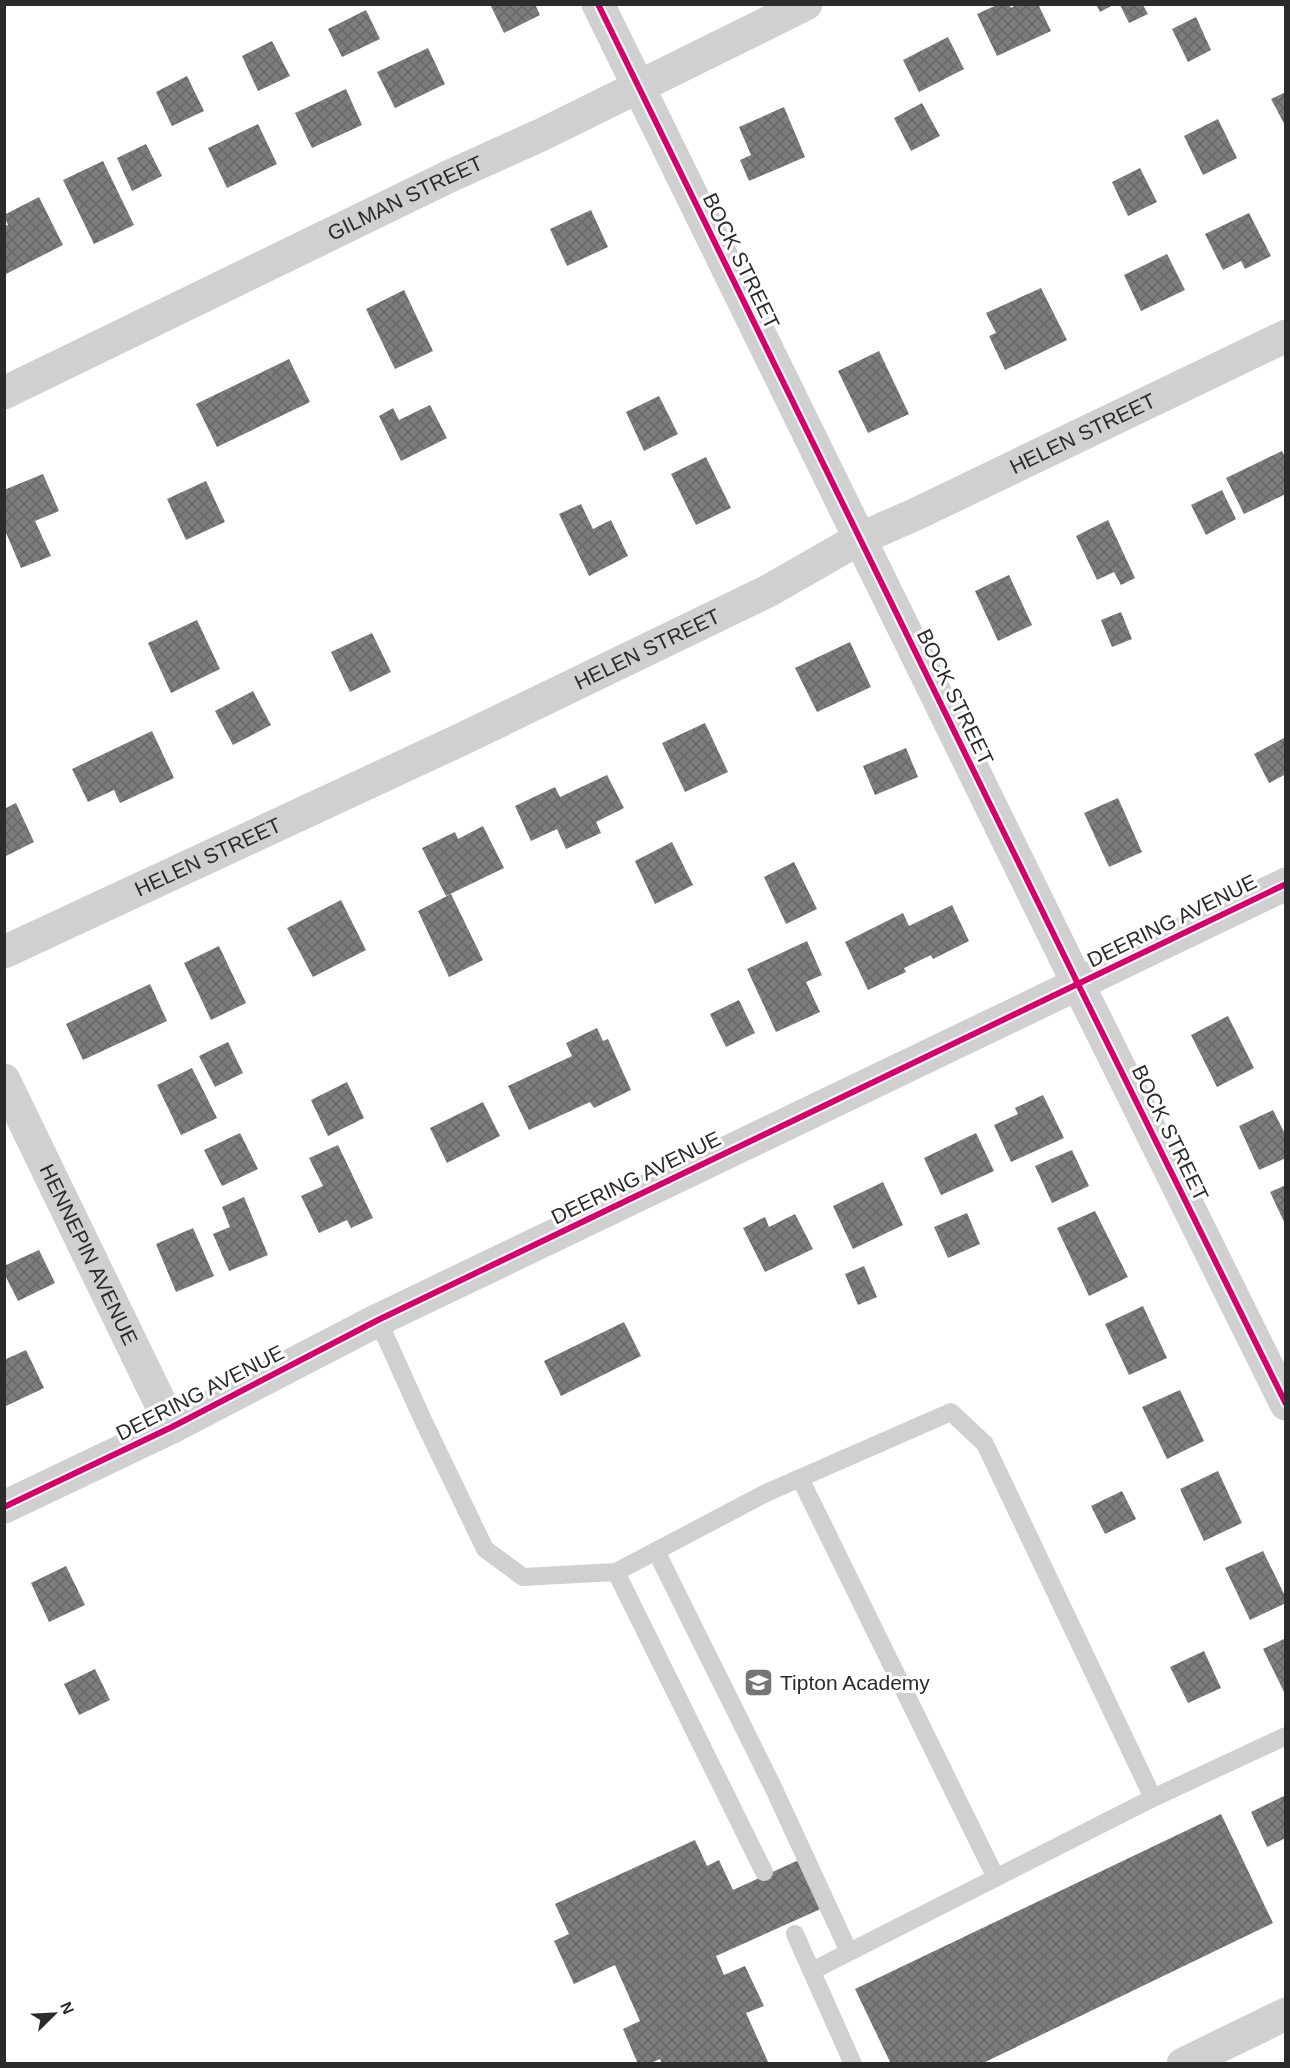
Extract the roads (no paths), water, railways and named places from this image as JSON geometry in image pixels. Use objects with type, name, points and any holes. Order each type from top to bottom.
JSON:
[{"type":"street","name":"BOCK STREET","points":[[598,4],[1077,984],[1286,1404]]},
{"type":"street","name":"GILMAN STREET","points":[[4,393],[450,176],[543,134],[806,4]]},
{"type":"street","name":"HELEN STREET","points":[[4,952],[460,740],[760,596],[859,539],[914,515],[1286,336]]},
{"type":"street","name":"DEERING AVENUE","points":[[4,1507],[171,1427],[378,1320],[1286,884]]},
{"type":"street","name":"HENNEPIN AVENUE","points":[[4,1080],[171,1427]]},
{"type":"street","points":[[1183,2064],[1286,2014]]},
{"type":"lane","points":[[378,1320],[485,1550],[523,1577],[616,1572],[766,1493],[951,1412],[986,1444],[1153,1798]]},
{"type":"lane","points":[[800,1478],[996,1878]]},
{"type":"lane","points":[[656,1551],[773,1787],[849,1953]]},
{"type":"lane","points":[[616,1572],[764,1872]]},
{"type":"lane","points":[[812,1971],[1153,1798],[1286,1736]]},
{"type":"lane","points":[[795,1934],[853,2064]]},
{"type":"place","name":"Tipton Academy","points":[[759,1683]]}]
